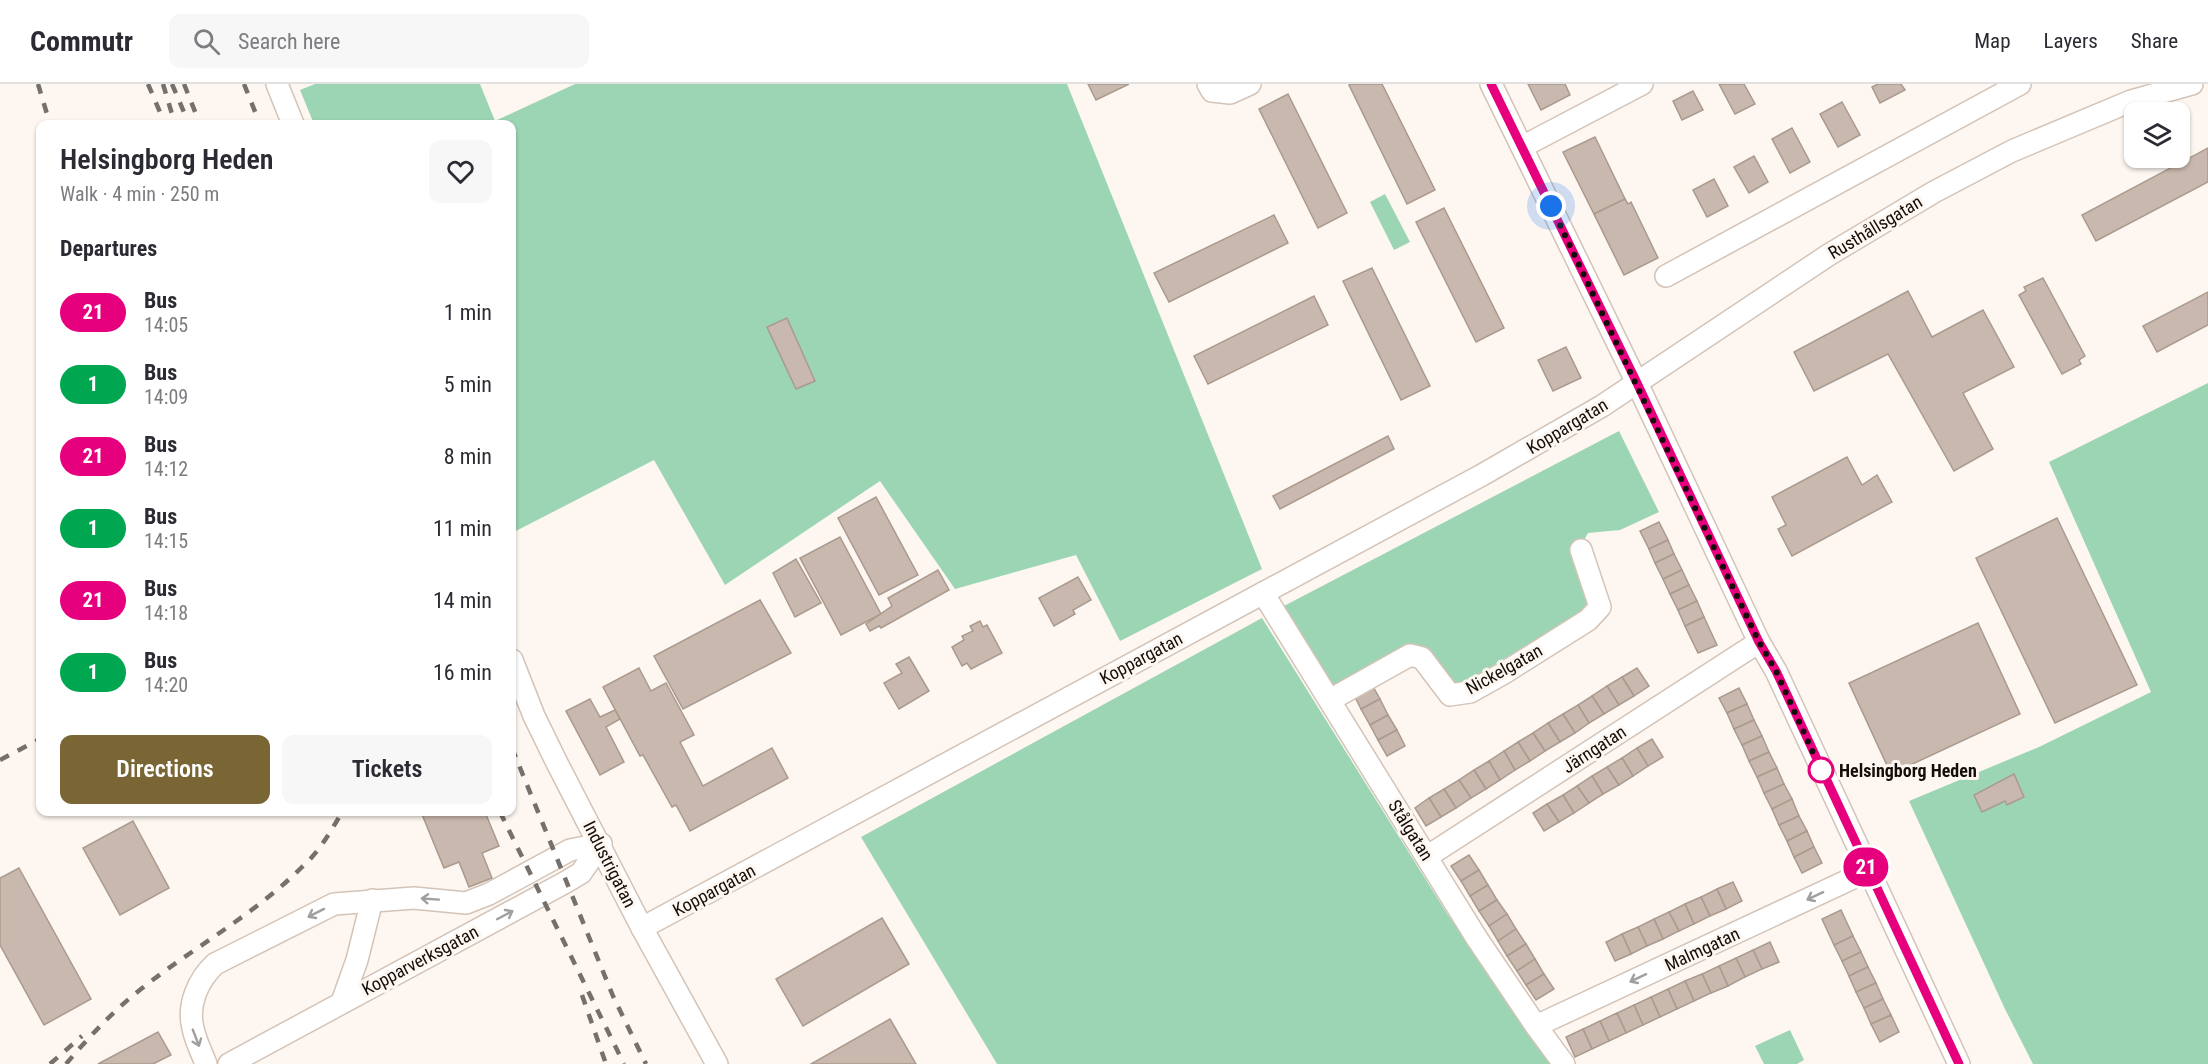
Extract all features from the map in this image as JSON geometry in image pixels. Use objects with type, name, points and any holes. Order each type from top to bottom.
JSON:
[{"type":"street","points":[[1208,84],[1212,91],[1230,93],[1250,84]]},
{"type":"street","points":[[1491,84],[1637,383],[1759,642],[1776,671],[1959,1064]]},
{"type":"street","points":[[1522,147],[1642,84]]},
{"type":"street","points":[[1666,276],[2020,84]]},
{"type":"street","name":"Rusthållsgatan","points":[[2131,101],[2157,84]]},
{"type":"street","name":"Rusthållsgatan","points":[[1637,383],[1830,254],[1934,192],[2012,152],[2131,101],[2192,84]]},
{"type":"street","points":[[280,85],[292,120]]},
{"type":"street","name":"Koppargatan","points":[[642,928],[1503,464],[1637,383]]},
{"type":"street","name":"Nickelgatan","points":[[1330,700],[1410,655],[1422,658],[1450,695],[1470,692],[1504,673],[1588,620],[1600,607],[1581,550]]},
{"type":"street","name":"Stålgatan","points":[[1263,593],[1428,856],[1476,937],[1564,1064]]},
{"type":"street","name":"Järngatan","points":[[1428,856],[1759,642]]},
{"type":"street","name":"Industrigatan","points":[[516,670],[534,716],[642,928],[717,1064]]},
{"type":"street","points":[[206,1064],[192,1028],[195,993],[205,973],[215,964],[334,904],[414,898],[466,903],[489,894],[570,850],[601,844]]},
{"type":"street","name":"Kopparverksgatan","points":[[229,1064],[566,882],[581,873],[601,844]]},
{"type":"street","name":"Malmgatan","points":[[1536,1026],[1868,871]]},
{"type":"street","points":[[342,1002],[357,960],[372,900]]},
{"type":"green space","points":[[315,84],[480,84],[495,120],[312,120],[300,90]]},
{"type":"green space","points":[[575,84],[1067,84],[1262,569],[1120,641],[1076,555],[955,589],[880,481],[725,585],[654,460],[516,531],[516,120],[497,120]]},
{"type":"green space","points":[[1385,194],[1410,242],[1394,250],[1370,202]]},
{"type":"green space","points":[[2208,383],[2208,1064],[2033,1064],[2005,1009],[1909,801],[2039,747],[2151,692],[2049,462]]},
{"type":"green space","points":[[1619,431],[1659,512],[1620,530],[1588,533],[1572,561],[1594,604],[1456,688],[1415,645],[1335,690],[1282,607]]},
{"type":"green space","points":[[1262,618],[1448,915],[1557,1064],[997,1064],[861,837]]},
{"type":"green space","points":[[1790,1030],[1804,1060],[1797,1064],[1764,1064],[1755,1046]]},
{"type":"building","points":[[1088,84],[1129,84],[1096,100]]},
{"type":"building","points":[[1382,84],[1435,190],[1407,204],[1349,85]]},
{"type":"building","points":[[1528,84],[1565,84],[1570,95],[1541,110]]},
{"type":"building","points":[[1719,84],[1744,84],[1755,104],[1735,114]]},
{"type":"building","points":[[1878,84],[1901,84],[1905,90],[1880,103],[1872,87]]},
{"type":"building","points":[[1693,91],[1703,110],[1682,120],[1673,101]]},
{"type":"building","points":[[1288,94],[1347,213],[1318,228],[1259,109]]},
{"type":"building","points":[[1842,102],[1860,135],[1838,147],[1820,114]]},
{"type":"building","points":[[1792,128],[1810,162],[1790,173],[1772,139]]},
{"type":"building","points":[[1595,137],[1625,199],[1594,214],[1563,152]]},
{"type":"building","points":[[2208,148],[2208,182],[2096,241],[2082,215],[2170,168],[2190,168],[2190,158]]},
{"type":"building","points":[[1754,156],[1768,182],[1749,193],[1734,167]]},
{"type":"building","points":[[1714,179],[1728,206],[1707,217],[1693,190]]},
{"type":"building","points":[[1625,199],[1628,204],[1631,202],[1658,258],[1624,275],[1594,214]]},
{"type":"building","points":[[1444,208],[1504,328],[1476,342],[1416,222]]},
{"type":"building","points":[[1274,215],[1288,243],[1169,302],[1154,273]]},
{"type":"building","points":[[1372,268],[1430,386],[1401,400],[1343,281]]},
{"type":"building","points":[[2043,278],[2085,356],[2079,360],[2081,364],[2062,374],[2019,295],[2026,291],[2024,287]]},
{"type":"building","points":[[1908,291],[1932,337],[1983,310],[2014,367],[1963,393],[1993,449],[1954,471],[1888,354],[1814,391],[1794,352]]},
{"type":"building","points":[[2208,292],[2208,325],[2157,352],[2143,326]]},
{"type":"building","points":[[1314,296],[1328,325],[1208,384],[1194,356]]},
{"type":"building","points":[[787,318],[815,381],[796,389],[767,327]]},
{"type":"building","points":[[1566,347],[1581,378],[1553,391],[1538,360]]},
{"type":"building","points":[[1388,436],[1394,449],[1280,509],[1273,496]]},
{"type":"building","points":[[1847,457],[1862,485],[1877,475],[1892,502],[1792,556],[1778,529],[1786,525],[1772,497]]},
{"type":"building","points":[[876,497],[918,575],[879,595],[838,518]]},
{"type":"building","points":[[2057,518],[2137,685],[2055,723],[1976,558]]},
{"type":"building","points":[[1659,522],[1668,540],[1649,549],[1640,531]]},
{"type":"building","points":[[840,537],[881,614],[841,635],[800,558]]},
{"type":"building","points":[[1668,540],[1674,554],[1655,563],[1649,549]]},
{"type":"building","points":[[1674,554],[1682,570],[1663,579],[1655,563]]},
{"type":"building","points":[[796,559],[821,603],[795,617],[773,573]]},
{"type":"building","points":[[938,570],[949,590],[881,628],[879,626],[870,631],[866,624],[892,606],[888,598]]},
{"type":"building","points":[[1682,570],[1689,585],[1670,594],[1663,579]]},
{"type":"building","points":[[1078,577],[1091,600],[1073,610],[1075,614],[1054,626],[1039,598]]},
{"type":"building","points":[[1689,585],[1697,601],[1678,610],[1670,594]]},
{"type":"building","points":[[760,600],[791,653],[683,709],[654,656]]},
{"type":"building","points":[[1697,601],[1704,617],[1685,626],[1678,610]]},
{"type":"building","points":[[1704,617],[1717,645],[1698,653],[1685,626]]},
{"type":"building","points":[[980,621],[983,627],[987,625],[1002,653],[971,669],[967,663],[962,666],[952,647],[964,640],[962,636],[973,631],[970,626]]},
{"type":"building","points":[[1978,623],[2020,714],[1891,774],[1849,683]]},
{"type":"building","points":[[909,657],[929,691],[899,709],[884,683],[902,673],[896,664]]},
{"type":"building","points":[[639,668],[651,691],[666,683],[694,735],[680,742],[703,786],[772,748],[788,778],[690,831],[676,805],[672,807],[643,755],[640,756],[603,687]]},
{"type":"building","points":[[1637,668],[1649,686],[1634,696],[1622,677]]},
{"type":"building","points":[[1622,677],[1634,696],[1619,705],[1607,686]]},
{"type":"building","points":[[1371,683],[1380,699],[1361,709],[1353,693]]},
{"type":"building","points":[[1607,686],[1619,705],[1604,714],[1592,696]]},
{"type":"building","points":[[1739,688],[1747,704],[1727,713],[1719,698]]},
{"type":"building","points":[[1592,696],[1604,714],[1589,723],[1578,705]]},
{"type":"building","points":[[590,699],[600,717],[615,710],[620,719],[606,727],[624,762],[600,775],[566,711]]},
{"type":"building","points":[[1380,699],[1388,715],[1370,725],[1361,709]]},
{"type":"building","points":[[1747,704],[1754,720],[1734,729],[1727,713]]},
{"type":"building","points":[[1578,705],[1589,723],[1575,733],[1563,714]]},
{"type":"building","points":[[1563,714],[1575,733],[1560,742],[1548,723]]},
{"type":"building","points":[[1388,715],[1397,730],[1378,740],[1370,725]]},
{"type":"building","points":[[1754,720],[1762,736],[1742,745],[1734,729]]},
{"type":"building","points":[[1548,723],[1560,742],[1545,751],[1533,733]]},
{"type":"building","points":[[1397,730],[1405,746],[1387,756],[1378,740]]},
{"type":"building","points":[[1533,733],[1545,751],[1530,761],[1518,742]]},
{"type":"building","points":[[1762,736],[1769,752],[1749,761],[1742,745]]},
{"type":"building","points":[[1652,739],[1663,757],[1648,766],[1637,748]]},
{"type":"building","points":[[1518,742],[1530,761],[1515,770],[1504,751]]},
{"type":"building","points":[[1637,748],[1648,766],[1633,776],[1622,758]]},
{"type":"building","points":[[1504,751],[1515,770],[1500,780],[1489,761]]},
{"type":"building","points":[[1769,752],[1777,768],[1757,777],[1749,761]]},
{"type":"building","points":[[1622,758],[1633,776],[1619,785],[1607,767]]},
{"type":"building","points":[[1489,761],[1500,780],[1486,789],[1474,770]]},
{"type":"building","points":[[1607,767],[1619,785],[1603,794],[1592,776]]},
{"type":"building","points":[[1777,768],[1784,784],[1764,793],[1757,777]]},
{"type":"building","points":[[1474,770],[1486,789],[1471,798],[1459,780]]},
{"type":"building","points":[[2014,774],[2024,797],[2007,805],[2005,801],[1982,812],[1974,795]]},
{"type":"building","points":[[1592,776],[1603,794],[1589,803],[1577,786]]},
{"type":"building","points":[[1459,780],[1471,798],[1456,808],[1444,789]]},
{"type":"building","points":[[1784,784],[1792,799],[1772,809],[1764,793]]},
{"type":"building","points":[[1577,786],[1589,803],[1574,813],[1563,795]]},
{"type":"building","points":[[1444,789],[1456,808],[1441,817],[1429,798]]},
{"type":"building","points":[[1563,795],[1574,813],[1559,822],[1547,804]]},
{"type":"building","points":[[1429,798],[1441,817],[1426,826],[1415,808]]},
{"type":"building","points":[[1792,799],[1799,816],[1779,825],[1772,809]]},
{"type":"building","points":[[1547,804],[1559,822],[1544,831],[1533,813]]},
{"type":"building","points":[[423,816],[487,816],[499,846],[482,853],[492,878],[469,887],[459,862],[444,868]]},
{"type":"building","points":[[1799,816],[1807,831],[1787,841],[1779,825]]},
{"type":"building","points":[[133,821],[169,888],[120,915],[83,848]]},
{"type":"building","points":[[1807,831],[1814,847],[1794,857],[1787,841]]},
{"type":"building","points":[[1814,847],[1822,863],[1802,873],[1794,857]]},
{"type":"building","points":[[1469,855],[1479,870],[1461,881],[1451,866]]},
{"type":"building","points":[[19,868],[91,999],[44,1025],[0,945],[0,878]]},
{"type":"building","points":[[1479,870],[1488,885],[1470,896],[1461,881]]},
{"type":"building","points":[[1733,882],[1742,901],[1726,909],[1717,889]]},
{"type":"building","points":[[1488,885],[1497,900],[1479,911],[1470,896]]},
{"type":"building","points":[[1717,889],[1726,909],[1710,916],[1701,897]]},
{"type":"building","points":[[1701,897],[1710,916],[1694,924],[1685,904]]},
{"type":"building","points":[[1497,900],[1507,914],[1489,926],[1479,911]]},
{"type":"building","points":[[1685,904],[1694,924],[1679,931],[1669,912]]},
{"type":"building","points":[[1841,910],[1853,936],[1834,945],[1822,919]]},
{"type":"building","points":[[1669,912],[1679,931],[1663,939],[1654,919]]},
{"type":"building","points":[[1507,914],[1516,929],[1498,941],[1489,926]]},
{"type":"building","points":[[882,918],[909,964],[803,1026],[776,979]]},
{"type":"building","points":[[1654,919],[1663,939],[1647,946],[1638,927]]},
{"type":"building","points":[[1638,927],[1647,946],[1631,954],[1622,934]]},
{"type":"building","points":[[1516,929],[1526,944],[1507,956],[1498,941]]},
{"type":"building","points":[[1622,934],[1631,954],[1615,961],[1606,942]]},
{"type":"building","points":[[1853,936],[1861,952],[1842,961],[1834,945]]},
{"type":"building","points":[[1770,942],[1779,962],[1762,969],[1753,950]]},
{"type":"building","points":[[1526,944],[1535,959],[1517,971],[1507,956]]},
{"type":"building","points":[[1753,950],[1762,969],[1745,977],[1736,958]]},
{"type":"building","points":[[1861,952],[1868,967],[1849,976],[1842,961]]},
{"type":"building","points":[[1736,958],[1745,977],[1728,986],[1719,966]]},
{"type":"building","points":[[1535,959],[1544,974],[1526,985],[1517,971]]},
{"type":"building","points":[[1719,966],[1728,986],[1711,993],[1702,974]]},
{"type":"building","points":[[1868,967],[1876,983],[1856,992],[1849,976]]},
{"type":"building","points":[[1544,974],[1554,989],[1536,1000],[1526,985]]},
{"type":"building","points":[[1702,974],[1711,993],[1694,1001],[1685,981]]},
{"type":"building","points":[[1685,981],[1694,1001],[1677,1009],[1668,989]]},
{"type":"building","points":[[1876,983],[1883,999],[1864,1008],[1856,992]]},
{"type":"building","points":[[1668,989],[1677,1009],[1660,1017],[1651,997]]},
{"type":"building","points":[[1651,997],[1660,1017],[1643,1025],[1634,1005]]},
{"type":"building","points":[[1883,999],[1891,1015],[1871,1024],[1864,1008]]},
{"type":"building","points":[[1634,1005],[1643,1025],[1626,1033],[1617,1013]]},
{"type":"building","points":[[1617,1013],[1626,1033],[1609,1041],[1600,1021]]},
{"type":"building","points":[[1891,1015],[1899,1032],[1880,1042],[1871,1024]]},
{"type":"building","points":[[890,1019],[916,1064],[811,1064]]},
{"type":"building","points":[[1600,1021],[1609,1041],[1592,1049],[1583,1029]]},
{"type":"building","points":[[1583,1029],[1592,1049],[1575,1057],[1566,1037]]},
{"type":"building","points":[[158,1032],[171,1055],[153,1064],[98,1064]]},
{"type":"railway","points":[[38,84],[49,120]]},
{"type":"railway","points":[[148,84],[163,120]]},
{"type":"railway","points":[[163,84],[174,120]]},
{"type":"railway","points":[[172,84],[187,120]]},
{"type":"railway","points":[[184,84],[198,120]]},
{"type":"railway","points":[[244,84],[258,120]]},
{"type":"railway","points":[[0,760],[36,741]]},
{"type":"railway","points":[[516,758],[613,996],[646,1064]]},
{"type":"railway","points":[[66,1064],[131,997],[244,916],[283,884],[314,855],[340,816]]},
{"type":"railway","points":[[502,816],[624,1064]]},
{"type":"railway","points":[[582,995],[606,1064]]},
{"type":"railway","points":[[50,1064],[82,1036]]},
{"type":"bus line","name":"21","points":[[1491,84],[1637,383],[1759,642],[1776,671],[1959,1064]]},
{"type":"place","name":"Helsingborg Heden","points":[[1821,770]]},
{"type":"route","points":[[1551,206],[1759,642],[1776,671],[1821,770]]}]
